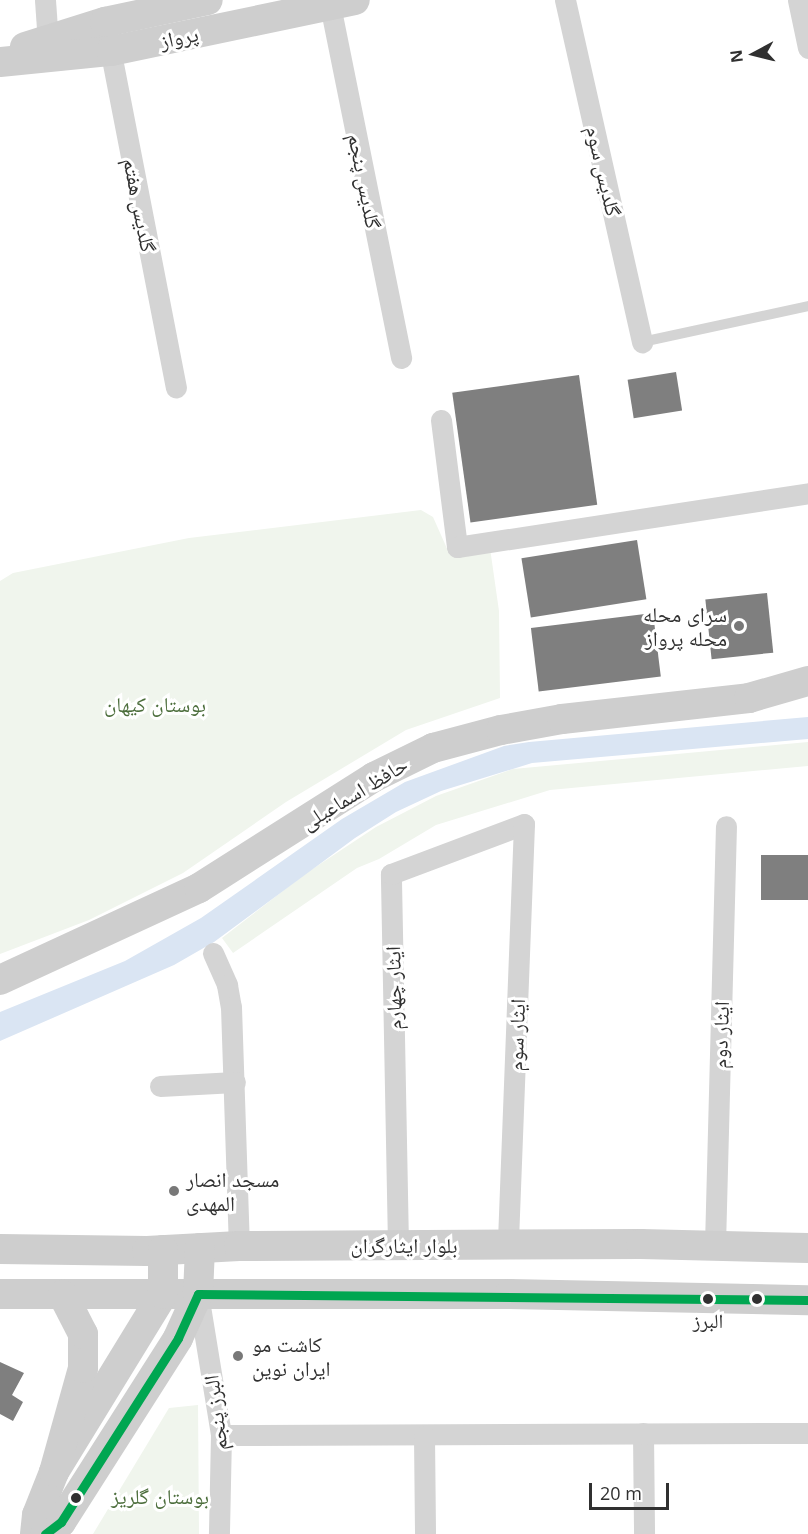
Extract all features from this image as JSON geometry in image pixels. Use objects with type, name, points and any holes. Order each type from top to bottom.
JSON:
[{"type":"street","points":[[45,0],[48,39]]},
{"type":"street","name":"پرواز","points":[[0,55],[105,22],[208,0]]},
{"type":"street","name":"گلدیس سوم","points":[[566,0],[642,342]]},
{"type":"street","points":[[798,0],[808,48]]},
{"type":"street","name":"پرواز","points":[[0,62],[111,51],[342,3]]},
{"type":"street","name":"گلدیس پنجم","points":[[342,3],[401,358]]},
{"type":"street","name":"گلدیس هفتم","points":[[105,22],[176,387]]},
{"type":"street","points":[[441,420],[457,547],[808,493]]},
{"type":"street","name":"حافظ اسماعیلی","points":[[0,980],[199,888],[374,777],[433,748],[501,730],[562,719],[749,698],[808,681]]},
{"type":"street","name":"ایثار چهارم","points":[[398,1245],[391,874],[524,824]]},
{"type":"street","name":"ایثار سوم","points":[[508,1245],[524,824]]},
{"type":"street","name":"ایثار دوم","points":[[714,1245],[726,826]]},
{"type":"street","points":[[213,953],[229,996],[235,1082],[239,1246]]},
{"type":"street","points":[[160,1086],[235,1082]]},
{"type":"street","name":"بلوار ایثارگران","points":[[0,1249],[163,1250],[239,1246],[398,1245],[714,1245],[808,1248]]},
{"type":"street","points":[[45,1534],[61,1522],[160,1367],[198,1294],[200,1248]]},
{"type":"street","points":[[54,1472],[163,1294],[163,1250]]},
{"type":"street","points":[[0,1294],[808,1300]]},
{"type":"street","name":"البرز پنجم","points":[[198,1294],[221,1436],[219,1534]]},
{"type":"street","points":[[35,1534],[37,1515],[54,1472],[83,1368],[82,1334],[63,1295]]},
{"type":"street","points":[[643,1433],[644,1534]]},
{"type":"street","points":[[221,1436],[808,1433]]},
{"type":"street","points":[[424,1436],[424,1534]]},
{"type":"lane","points":[[642,342],[808,306]]},
{"type":"green space","name":"بوستان کیهان","points":[[421,510],[433,517],[449,553],[490,548],[499,611],[500,698],[406,730],[286,802],[183,873],[89,920],[0,954],[0,581],[13,573],[189,538]]},
{"type":"green space","points":[[808,742],[808,766],[550,790],[436,825],[379,859],[357,868],[233,953],[222,938],[305,874],[376,827],[436,796],[513,769]]},
{"type":"green space","name":"بوستان گلریز","points":[[198,1405],[199,1534],[93,1534],[169,1408]]},
{"type":"water","points":[[808,717],[808,739],[532,763],[441,791],[396,812],[355,838],[214,942],[174,965],[0,1041],[0,1012],[125,961],[201,918],[342,819],[405,782],[504,746]]},
{"type":"building","points":[[676,372],[682,411],[634,418],[628,380]]},
{"type":"building","points":[[579,375],[597,505],[470,523],[452,393]]},
{"type":"building","points":[[637,540],[646,599],[531,618],[521,558]]},
{"type":"building","name":"سرای محله محله پرواز","points":[[767,593],[773,653],[712,659],[705,599]]},
{"type":"building","points":[[653,613],[661,677],[539,692],[531,628]]},
{"type":"building","points":[[761,855],[808,855],[808,900],[761,900]]},
{"type":"building","points":[[0,1362],[24,1373],[12,1395],[23,1402],[13,1421],[0,1414]]},
{"type":"transit line","points":[[45,1534],[61,1522],[178,1338],[198,1294],[808,1300]]},
{"type":"place","name":"سرای محله محله پرواز","points":[[739,626]]},
{"type":"place","name":"مسجد انصار المهدی","points":[[174,1191]]},
{"type":"place","name":"البرز","points":[[708,1299]]},
{"type":"place","name":"کاشت مو ایران نوین","points":[[238,1356]]}]
